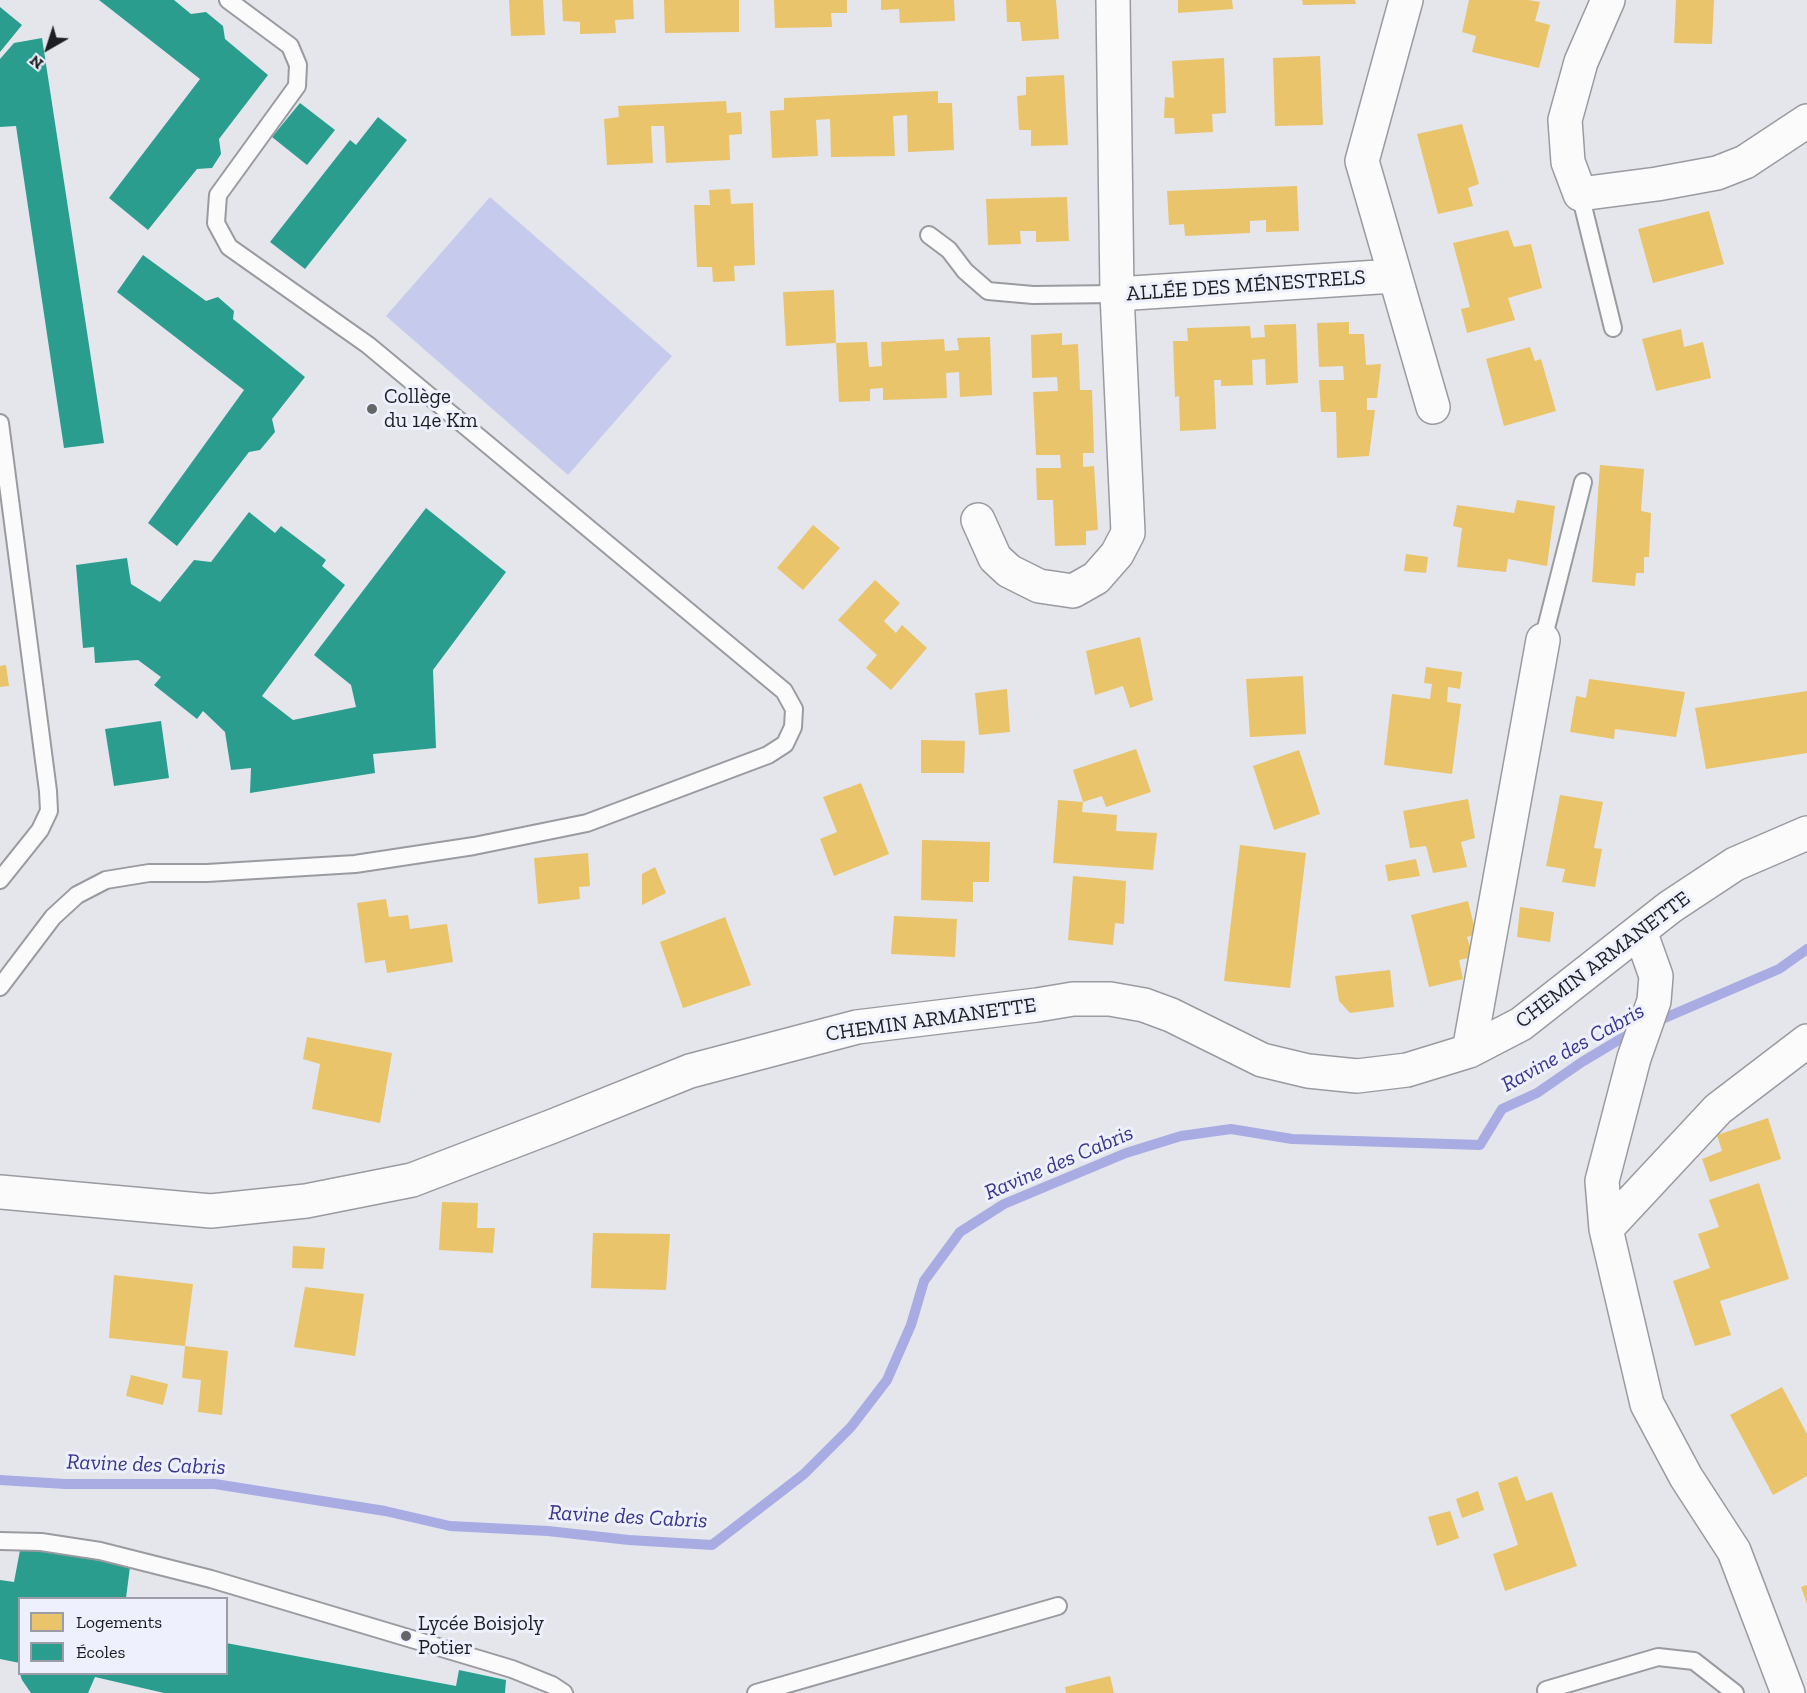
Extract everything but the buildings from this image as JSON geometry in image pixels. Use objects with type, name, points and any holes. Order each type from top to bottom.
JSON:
[{"type":"street","points":[[1113,0],[1117,294]]},
{"type":"street","points":[[1406,0],[1362,161],[1432,407]]},
{"type":"street","points":[[1608,0],[1581,62],[1565,120],[1568,162],[1580,194],[1717,173],[1745,162],[1807,121]]},
{"type":"street","name":"ALLÉE DES MÉNESTRELS","points":[[978,520],[995,558],[1008,571],[1039,586],[1073,591],[1096,578],[1117,554],[1128,533],[1117,294],[1394,276]]},
{"type":"street","points":[[1469,1052],[1543,640]]},
{"type":"street","name":"CHEMIN ARMANETTE","points":[[0,1192],[211,1210],[306,1201],[412,1180],[690,1071],[857,1027],[1073,999],[1110,999],[1144,1005],[1171,1015],[1262,1060],[1308,1071],[1357,1076],[1407,1070],[1469,1052],[1521,1024],[1670,907],[1735,864],[1807,833]]},
{"type":"street","points":[[1640,931],[1656,976],[1654,1001],[1634,1058],[1602,1181],[1606,1229],[1647,1404],[1686,1477],[1734,1551],[1788,1693]]},
{"type":"street","points":[[1606,1229],[1718,1108],[1807,1041]]},
{"type":"lane","points":[[0,987],[53,918],[77,895],[106,880],[149,873],[207,873],[355,864],[474,846],[587,823],[768,755],[785,744],[794,727],[794,709],[784,691],[368,345],[229,247],[216,223],[218,195],[297,86],[298,65],[290,46],[228,0]]},
{"type":"lane","points":[[1580,194],[1613,328]]},
{"type":"lane","points":[[929,235],[949,250],[965,271],[988,291],[1033,295],[1117,294]]},
{"type":"lane","points":[[0,423],[49,811],[40,830],[0,879]]},
{"type":"lane","points":[[1543,640],[1583,482]]},
{"type":"lane","points":[[0,1541],[41,1542],[100,1551],[211,1579],[512,1669],[552,1685],[564,1693]]},
{"type":"lane","points":[[756,1693],[1058,1606]]},
{"type":"lane","points":[[1546,1689],[1658,1657],[1694,1661],[1735,1693]]},
{"type":"shaded area","points":[[490,197],[672,356],[568,475],[386,316]]},
{"type":"waterway","name":"Ravine des Cabris","points":[[1653,1023],[1779,969],[1807,949]]},
{"type":"waterway","name":"Ravine des Cabris","points":[[0,1480],[65,1484],[215,1484],[385,1511],[450,1526],[548,1531],[629,1540],[712,1545],[804,1474],[851,1427],[887,1380],[911,1325],[924,1281],[960,1232],[1004,1204],[1126,1153],[1181,1136],[1231,1129],[1292,1139],[1480,1145],[1502,1109],[1537,1093],[1582,1062],[1636,1031]]},
{"type":"place","name":"Collège du 14e Km","points":[[372,409]]},
{"type":"place","name":"Lycée Boisjoly Potier","points":[[406,1636]]}]
